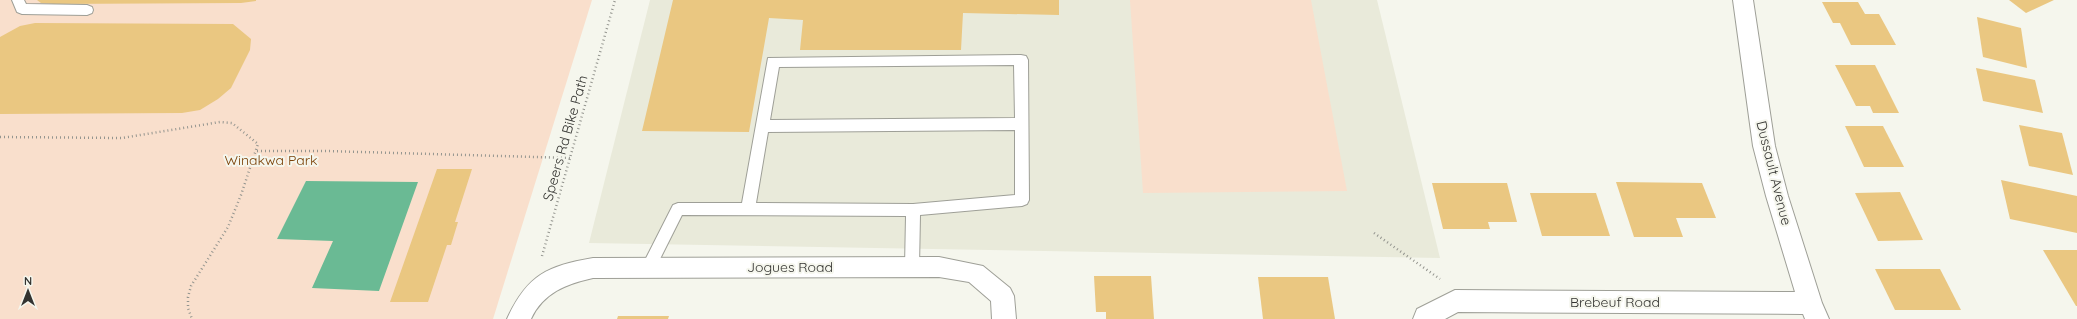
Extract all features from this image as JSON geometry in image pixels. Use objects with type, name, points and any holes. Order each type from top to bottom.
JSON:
[{"type":"street","name":"Dussault Avenue","points":[[1743,0],[1764,146],[1777,196],[1814,311]]},
{"type":"street","name":"Jogues Road","points":[[549,280],[572,272],[593,268],[939,267],[975,274],[1002,296],[1004,319]]},
{"type":"street","points":[[519,319],[525,304],[549,280]]},
{"type":"street","name":"Brebeuf Road","points":[[1425,319],[1426,317],[1456,301],[1814,311]]},
{"type":"lane","points":[[18,0],[22,9],[87,10]]},
{"type":"lane","points":[[648,268],[678,210],[748,210],[913,210],[1022,200],[1021,60],[773,62],[748,210]]},
{"type":"lane","points":[[762,126],[1021,124]]},
{"type":"lane","points":[[912,267],[913,210]]},
{"type":"path","name":"Speers Rd Bike Path","points":[[549,280],[544,274],[542,255],[615,0]]},
{"type":"path","points":[[0,137],[122,138],[220,122],[232,123],[258,144],[240,201],[223,238],[198,273],[190,291],[187,304],[192,319]]},
{"type":"path","points":[[257,151],[326,151],[571,158]]},
{"type":"path","points":[[1374,233],[1472,301]]},
{"type":"shaded area","points":[[650,0],[1377,0],[1440,258],[589,243]]},
{"type":"shaded area","points":[[306,181],[418,182],[379,291],[312,288],[333,241],[277,239]]},
{"type":"green space","name":"Winakwa Park","points":[[0,0],[592,0],[493,319],[0,319]]},
{"type":"green space","points":[[1130,0],[1311,0],[1347,191],[1143,193]]},
{"type":"building","points":[[37,0],[256,1],[241,3],[53,4],[41,3]]},
{"type":"building","points":[[673,0],[1059,0],[1059,15],[963,13],[961,50],[800,50],[803,20],[769,18],[749,132],[642,131]]},
{"type":"building","points":[[2009,0],[2054,0],[2026,13]]},
{"type":"building","points":[[1822,2],[1858,2],[1865,14],[1879,14],[1896,45],[1851,45],[1840,23],[1833,23]]},
{"type":"building","points":[[1977,17],[2021,28],[2027,68],[1983,57]]},
{"type":"building","points":[[35,23],[233,24],[251,39],[250,50],[231,88],[218,99],[200,110],[182,113],[0,114],[0,37],[20,26]]},
{"type":"building","points":[[1835,65],[1875,65],[1899,113],[1873,113],[1870,106],[1856,106]]},
{"type":"building","points":[[1976,68],[2035,80],[2043,113],[1983,101]]},
{"type":"building","points":[[2019,125],[2062,133],[2073,175],[2029,166]]},
{"type":"building","points":[[1845,126],[1883,126],[1904,167],[1864,167]]},
{"type":"building","points":[[437,169],[472,169],[455,222],[458,222],[451,245],[447,245],[428,302],[390,302]]},
{"type":"building","points":[[2001,180],[2077,196],[2077,233],[2010,219]]},
{"type":"building","points":[[1616,182],[1702,183],[1716,218],[1676,218],[1683,237],[1634,237]]},
{"type":"building","points":[[1432,183],[1507,183],[1517,222],[1488,222],[1490,229],[1443,229]]},
{"type":"building","points":[[1900,192],[1923,240],[1878,241],[1855,193]]},
{"type":"building","points":[[1530,193],[1596,193],[1610,236],[1542,236]]},
{"type":"building","points":[[2043,250],[2077,250],[2077,306],[2076,306]]},
{"type":"building","points":[[1875,269],[1940,269],[1961,310],[1895,310]]},
{"type":"building","points":[[1094,276],[1151,276],[1154,319],[1106,319],[1106,312],[1096,312]]},
{"type":"building","points":[[1258,277],[1328,277],[1335,319],[1263,319]]},
{"type":"building","points":[[618,316],[669,316],[668,319],[617,319]]}]
